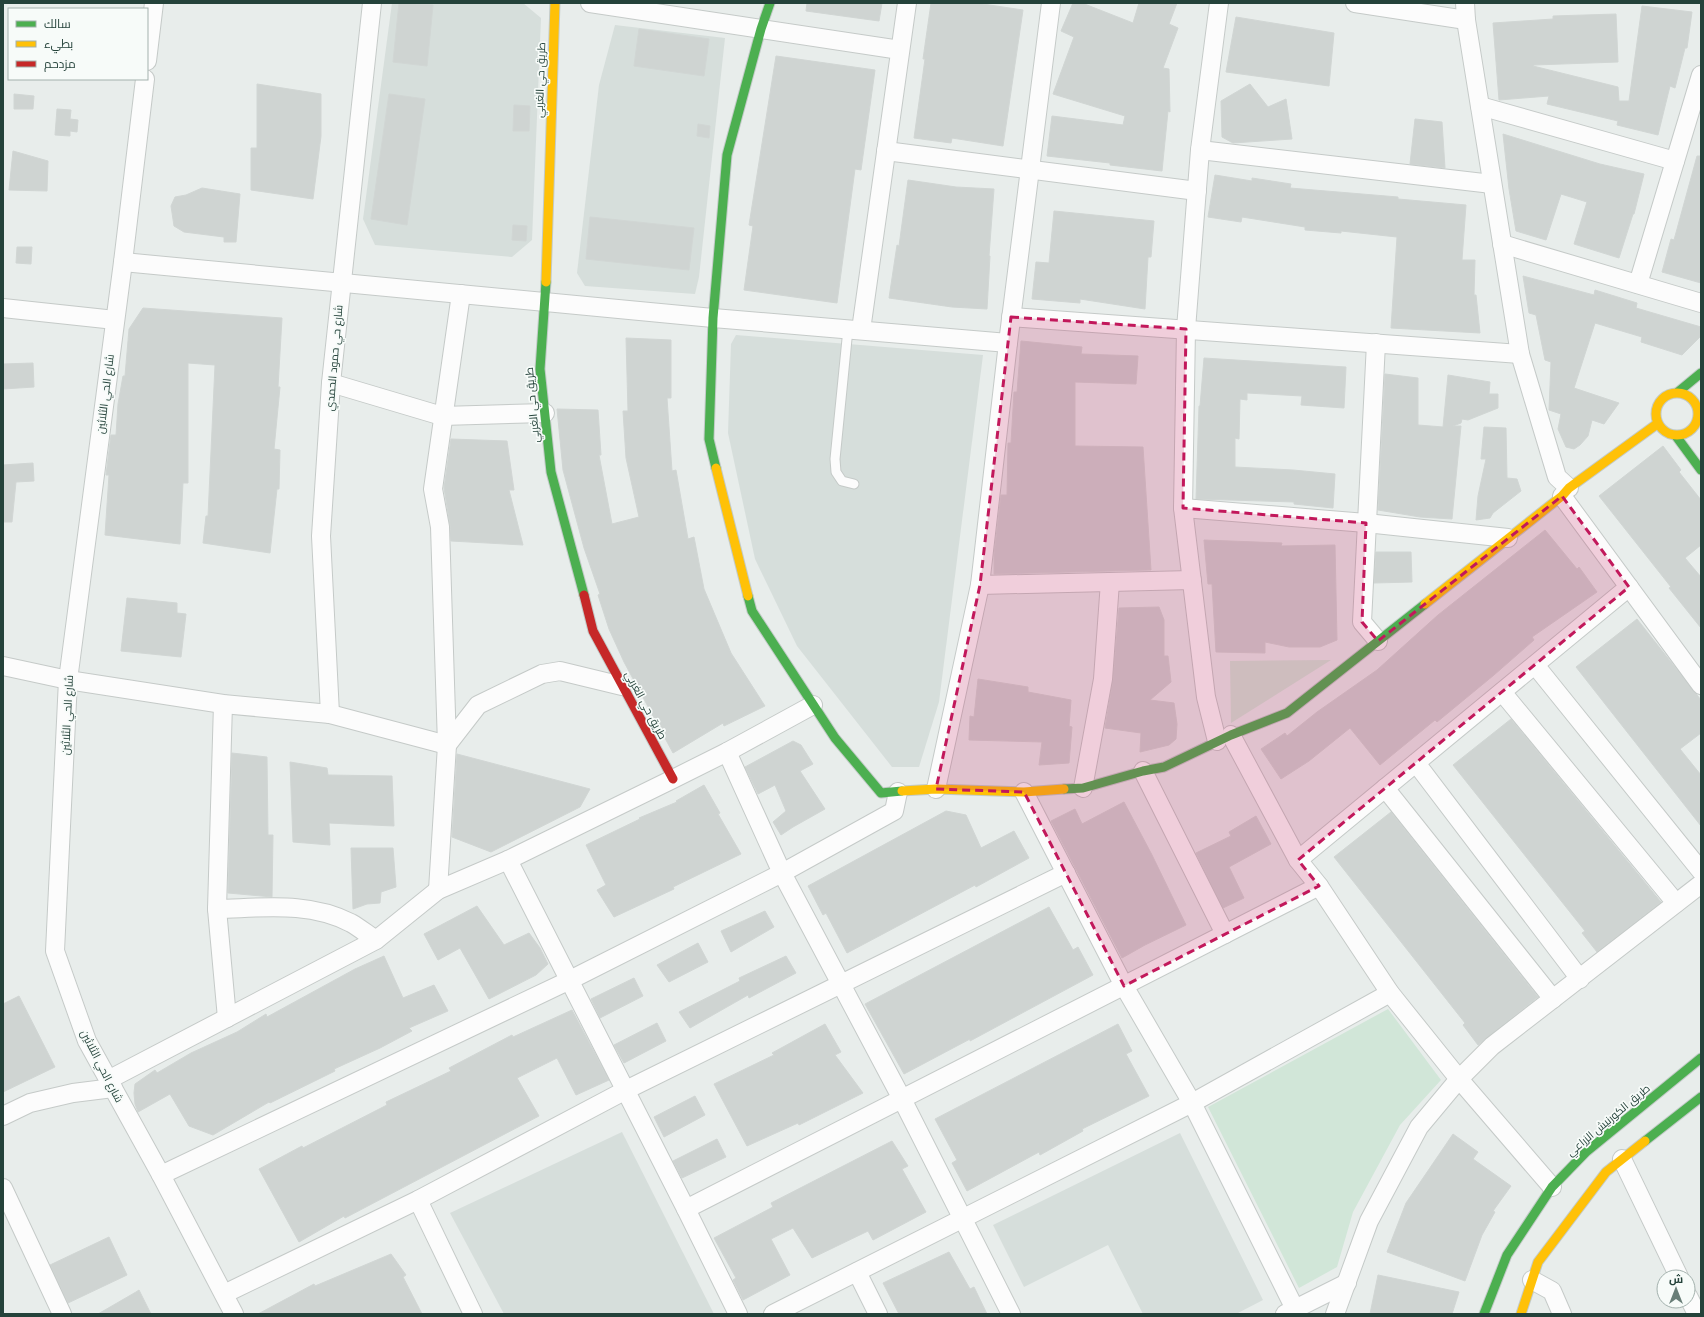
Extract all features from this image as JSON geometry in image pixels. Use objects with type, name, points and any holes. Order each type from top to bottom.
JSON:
[{"type":"street","points":[[148,53],[154,3]]},
{"type":"street","name":"شارع حي حمود الحمدي","points":[[330,714],[321,536],[331,383],[372,3]]},
{"type":"street","name":"طريق حي الغربي","points":[[555,3],[545,302],[540,369],[551,472],[593,632],[673,779]]},
{"type":"street","points":[[590,3],[612,4],[900,50]]},
{"type":"street","points":[[770,3],[761,29],[727,155],[713,318],[709,438],[752,611],[835,738],[881,793],[936,789],[1024,792],[1083,788],[1143,771],[1164,767],[1224,738],[1287,713],[1565,492],[1658,424]]},
{"type":"street","points":[[855,330],[886,151],[906,3]]},
{"type":"street","points":[[936,789],[980,585],[1011,317],[1051,3]]},
{"type":"street","points":[[1219,3],[1200,150],[1186,329],[1183,508],[1206,697],[1224,738],[1298,860],[1319,886],[1390,993],[1459,1079],[1552,1187]]},
{"type":"street","points":[[1355,3],[1465,11],[1520,354],[1557,477],[1565,492],[1629,588],[1701,685]]},
{"type":"street","points":[[1638,284],[1701,74]]},
{"type":"street","name":"شارع الحي الثلاثين","points":[[145,80],[68,680],[55,951],[87,1041],[161,1175],[234,1314]]},
{"type":"street","points":[[1480,106],[1675,161]]},
{"type":"street","points":[[1200,150],[1492,184]]},
{"type":"street","points":[[886,151],[1030,171],[1197,191]]},
{"type":"street","points":[[1502,244],[1701,303]]},
{"type":"street","points":[[122,262],[713,318],[1008,343]]},
{"type":"street","points":[[438,890],[447,745],[440,527],[433,489],[460,294]]},
{"type":"street","points":[[3,308],[115,320]]},
{"type":"street","points":[[1011,317],[1520,354]]},
{"type":"street","points":[[1376,343],[1362,622],[1378,641]]},
{"type":"street","points":[[1701,373],[1678,392],[1664,397],[1658,403],[1656,409],[1658,424],[1665,432],[1676,436],[1701,470]]},
{"type":"street","points":[[331,383],[442,416],[545,413]]},
{"type":"street","points":[[1676,436],[1688,432],[1697,423],[1700,410],[1691,398],[1678,392]]},
{"type":"street","points":[[1183,508],[1366,523],[1508,538]]},
{"type":"street","points":[[980,585],[1192,580]]},
{"type":"street","points":[[1083,788],[1103,679],[1110,582]]},
{"type":"street","points":[[1298,860],[1629,588]]},
{"type":"street","points":[[1535,665],[1701,871]]},
{"type":"street","points":[[3,666],[68,680],[223,704],[330,714],[447,745]]},
{"type":"street","points":[[447,745],[478,705],[542,674],[560,671],[622,686]]},
{"type":"street","points":[[1502,692],[1676,903]]},
{"type":"street","points":[[223,704],[217,909],[227,1018]]},
{"type":"street","points":[[3,1116],[30,1103],[111,1084],[227,1018],[376,940],[438,890],[508,860],[673,779],[727,752],[813,705]]},
{"type":"street","points":[[727,752],[782,873],[902,1099],[1011,1314]]},
{"type":"street","points":[[1416,763],[1580,979]]},
{"type":"street","points":[[1143,771],[1226,934]]},
{"type":"street","points":[[1385,788],[1553,999]]},
{"type":"street","points":[[161,1175],[570,980],[782,873],[894,811],[898,792]]},
{"type":"street","points":[[1024,792],[1124,986],[1192,1103],[1290,1311],[1347,1283]]},
{"type":"street","points":[[508,860],[626,1090],[738,1314]]},
{"type":"street","points":[[224,1294],[418,1200],[626,1090],[1066,873]]},
{"type":"street","points":[[1335,1314],[1369,1221],[1420,1127],[1459,1079],[1492,1046],[1701,884]]},
{"type":"street","points":[[686,1209],[1319,886]]},
{"type":"street","points":[[217,909],[287,907],[320,911],[351,923],[376,940]]},
{"type":"street","points":[[773,1314],[1192,1103],[1390,993]]},
{"type":"street","name":"طريق الكورنيش الزراعي","points":[[1484,1314],[1507,1255],[1552,1187],[1586,1152],[1701,1058]]},
{"type":"street","points":[[1521,1314],[1538,1262],[1606,1172],[1701,1097]]},
{"type":"street","points":[[1622,1159],[1675,1269]]},
{"type":"street","points":[[3,1188],[62,1314]]},
{"type":"street","points":[[418,1200],[473,1314]]},
{"type":"street","points":[[857,1272],[878,1314]]},
{"type":"street","points":[[1532,1280],[1552,1291],[1562,1314]]},
{"type":"lane","points":[[854,484],[842,482],[836,472],[835,460],[855,330]]},
{"type":"highlighted area","points":[[1011,317],[1186,329],[1183,508],[1366,523],[1362,622],[1378,641],[1562,496],[1629,587],[1298,860],[1319,886],[1124,986],[1024,792],[936,789],[980,585]]},
{"type":"shaded area","points":[[392,3],[523,3],[541,18],[532,240],[512,257],[375,245],[363,219]]},
{"type":"shaded area","points":[[615,25],[725,38],[699,277],[695,294],[585,286],[577,273],[599,85]]},
{"type":"shaded area","points":[[736,335],[983,355],[939,702],[919,767],[892,767],[797,646],[755,559],[728,433],[731,344]]},
{"type":"shaded area","points":[[622,1132],[714,1314],[504,1314],[450,1213]]},
{"type":"shaded area","points":[[1180,1133],[1263,1300],[1236,1314],[1143,1314],[1108,1245],[1024,1287],[993,1225]]},
{"type":"green space","points":[[1331,660],[1231,723],[1230,661]]},
{"type":"green space","points":[[1388,1009],[1441,1080],[1400,1125],[1353,1212],[1337,1267],[1299,1288],[1208,1107]]},
{"type":"building","points":[[399,3],[433,5],[427,66],[393,62]]},
{"type":"building","points":[[807,3],[882,3],[879,21],[806,11]]},
{"type":"building","points":[[931,3],[976,3],[1023,10],[1003,146],[952,138],[951,143],[914,138]]},
{"type":"building","points":[[1073,3],[1082,3],[1133,23],[1139,3],[1177,3],[1169,24],[1178,28],[1163,68],[1169,69],[1170,112],[1168,111],[1162,171],[1110,165],[1110,163],[1047,156],[1052,116],[1123,125],[1125,116],[1053,94],[1074,37],[1061,31]]},
{"type":"building","points":[[1642,6],[1692,12],[1687,48],[1685,48],[1675,88],[1670,86],[1658,135],[1617,125],[1618,121],[1547,104],[1549,96],[1499,100],[1493,23],[1553,19],[1553,16],[1616,14],[1618,62],[1533,66],[1618,87],[1619,101],[1629,101]]},
{"type":"building","points":[[1236,17],[1334,33],[1329,86],[1226,72]]},
{"type":"building","points":[[639,29],[709,39],[704,76],[634,66]]},
{"type":"building","points":[[776,56],[875,70],[861,170],[855,169],[837,303],[744,290],[753,226],[749,225]]},
{"type":"building","points":[[257,84],[321,94],[321,136],[313,199],[251,190],[251,148],[257,148]]},
{"type":"building","points":[[1250,84],[1268,107],[1286,99],[1292,139],[1233,143],[1222,137],[1221,101]]},
{"type":"building","points":[[14,94],[34,96],[33,109],[14,109]]},
{"type":"building","points":[[389,94],[425,99],[407,225],[371,219]]},
{"type":"building","points":[[514,105],[530,106],[529,131],[513,131]]},
{"type":"building","points":[[57,109],[71,110],[70,119],[78,120],[77,132],[70,131],[70,136],[55,135]]},
{"type":"building","points":[[1415,119],[1442,122],[1445,168],[1410,164]]},
{"type":"building","points":[[698,124],[710,126],[709,138],[697,136]]},
{"type":"building","points":[[1503,134],[1600,164],[1644,174],[1634,214],[1619,258],[1574,244],[1587,202],[1561,194],[1546,240],[1516,231],[1509,189]]},
{"type":"building","points":[[13,151],[48,161],[47,191],[9,190]]},
{"type":"building","points":[[1697,156],[1701,156],[1701,283],[1662,272],[1671,239],[1674,240]]},
{"type":"building","points":[[1215,175],[1252,181],[1252,178],[1291,184],[1290,188],[1398,197],[1398,199],[1466,205],[1462,260],[1475,260],[1474,295],[1476,295],[1480,333],[1391,328],[1397,237],[1341,231],[1341,233],[1305,230],[1305,227],[1242,217],[1241,222],[1208,217]]},
{"type":"building","points":[[908,180],[956,187],[994,189],[987,309],[952,307],[889,298],[897,245],[899,246]]},
{"type":"building","points":[[202,188],[240,194],[236,242],[224,242],[224,237],[184,232],[174,226],[171,206],[175,197],[186,195]]},
{"type":"building","points":[[1054,211],[1154,221],[1151,257],[1148,257],[1145,309],[1080,299],[1080,303],[1032,299],[1036,262],[1049,263]]},
{"type":"building","points":[[590,217],[694,228],[689,270],[586,259]]},
{"type":"building","points":[[513,225],[527,226],[526,241],[512,240]]},
{"type":"building","points":[[17,247],[32,247],[31,264],[16,263]]},
{"type":"building","points":[[1523,276],[1594,295],[1595,290],[1637,303],[1636,308],[1701,327],[1701,336],[1682,355],[1641,342],[1642,337],[1595,323],[1574,388],[1619,403],[1604,424],[1592,420],[1588,436],[1580,445],[1574,449],[1566,447],[1558,429],[1561,414],[1549,410],[1551,362],[1545,360],[1536,315],[1529,313]]},
{"type":"building","points":[[143,308],[282,318],[278,387],[280,387],[274,449],[280,450],[279,489],[277,489],[270,553],[203,543],[206,516],[208,516],[215,365],[188,363],[188,483],[183,483],[180,544],[105,535],[109,475],[106,475],[111,435],[116,435],[118,404],[123,376],[125,376],[129,329]]},
{"type":"building","points":[[626,338],[671,340],[671,398],[667,398],[672,471],[676,470],[688,539],[694,537],[704,589],[731,653],[765,706],[724,726],[723,723],[673,753],[624,662],[609,629],[598,595],[600,594],[584,548],[563,470],[557,409],[598,410],[601,455],[599,455],[612,524],[639,517],[626,458],[623,411],[628,411]]},
{"type":"building","points":[[1021,341],[1082,347],[1081,354],[1138,356],[1136,384],[1075,382],[1075,446],[1143,447],[1151,570],[994,574],[994,555],[1001,495],[1007,495],[1008,443],[1011,443],[1014,392],[1017,392]]},
{"type":"building","points":[[1204,358],[1346,367],[1344,408],[1301,405],[1302,396],[1247,393],[1247,400],[1240,399],[1239,439],[1235,438],[1235,467],[1335,474],[1333,508],[1294,504],[1294,502],[1196,499],[1199,406]]},
{"type":"building","points":[[33,363],[34,387],[3,389],[3,364]]},
{"type":"building","points":[[1385,374],[1418,378],[1418,425],[1443,427],[1448,375],[1490,382],[1489,394],[1498,394],[1498,408],[1468,420],[1462,419],[1461,423],[1453,426],[1461,426],[1452,519],[1420,517],[1378,510]]},
{"type":"building","points":[[1484,427],[1506,428],[1507,478],[1517,479],[1521,491],[1493,513],[1490,518],[1476,520],[1478,496],[1486,459],[1481,459]]},
{"type":"building","points":[[451,439],[507,441],[514,490],[509,490],[523,545],[451,541],[444,488]]},
{"type":"building","points":[[1663,446],[1681,470],[1679,472],[1701,500],[1701,545],[1685,558],[1701,577],[1701,628],[1669,588],[1671,587],[1599,496]]},
{"type":"building","points":[[33,463],[34,481],[16,482],[12,522],[3,522],[3,465]]},
{"type":"building","points":[[1545,530],[1577,569],[1579,567],[1597,592],[1532,637],[1534,640],[1494,675],[1437,722],[1435,720],[1380,765],[1350,728],[1309,761],[1281,779],[1261,749],[1285,733],[1287,736],[1317,712],[1377,670],[1438,615]]},
{"type":"building","points":[[1204,540],[1282,543],[1281,546],[1335,545],[1337,640],[1320,647],[1289,647],[1265,642],[1265,653],[1216,652],[1212,584],[1208,584]]},
{"type":"building","points":[[1376,552],[1411,552],[1412,582],[1374,583]]},
{"type":"building","points":[[127,598],[177,603],[177,613],[186,614],[181,657],[121,651]]},
{"type":"building","points":[[1159,607],[1164,620],[1164,656],[1168,656],[1171,682],[1150,700],[1174,703],[1177,724],[1176,739],[1169,745],[1140,752],[1141,733],[1105,728],[1113,680],[1119,608]]},
{"type":"building","points":[[1637,619],[1701,700],[1701,733],[1680,749],[1701,775],[1701,826],[1576,667]]},
{"type":"building","points":[[978,679],[1028,687],[1028,692],[1071,700],[1069,726],[1072,727],[1069,763],[1039,765],[1042,742],[969,740],[970,716],[974,717]]},
{"type":"building","points":[[1511,719],[1661,902],[1597,952],[1582,933],[1585,931],[1453,765]]},
{"type":"building","points":[[793,741],[801,745],[813,764],[800,771],[825,809],[781,835],[773,822],[786,811],[775,785],[758,794],[745,767]]},
{"type":"building","points":[[232,753],[267,757],[268,835],[273,835],[272,897],[228,893]]},
{"type":"building","points":[[457,754],[590,789],[580,807],[491,852],[452,837]]},
{"type":"building","points":[[290,762],[327,768],[328,775],[392,776],[394,826],[329,823],[330,845],[293,842]]},
{"type":"building","points":[[704,785],[720,813],[718,814],[741,854],[673,887],[674,889],[614,917],[597,890],[606,885],[586,845],[640,819],[639,818],[677,802],[676,801]]},
{"type":"building","points":[[1124,802],[1186,925],[1122,958],[1051,821],[1075,809],[1082,824]]},
{"type":"building","points":[[946,811],[966,815],[981,848],[1014,831],[1029,858],[847,953],[826,913],[823,915],[808,886]]},
{"type":"building","points":[[1391,812],[1538,997],[1478,1045],[1463,1025],[1465,1023],[1334,857]]},
{"type":"building","points":[[1256,816],[1271,844],[1229,867],[1244,898],[1223,908],[1196,853],[1231,836],[1229,832]]},
{"type":"building","points":[[351,848],[393,848],[396,887],[381,892],[380,903],[367,904],[353,909]]},
{"type":"building","points":[[477,906],[504,945],[529,933],[540,948],[548,964],[536,975],[489,999],[460,948],[438,960],[424,934]]},
{"type":"building","points":[[1049,907],[1073,950],[1078,947],[1093,975],[970,1041],[970,1039],[904,1074],[865,1004]]},
{"type":"building","points":[[765,911],[774,927],[731,952],[721,931]]},
{"type":"building","points":[[698,943],[708,962],[669,982],[657,965]]},
{"type":"building","points":[[384,956],[403,998],[434,985],[448,1011],[409,1028],[412,1031],[380,1048],[334,1069],[335,1071],[270,1103],[269,1102],[213,1135],[189,1126],[170,1094],[138,1112],[135,1104],[135,1084],[155,1070],[157,1073],[191,1053],[237,1032],[266,1014],[267,1017],[355,969]]},
{"type":"building","points":[[786,956],[796,973],[749,998],[748,995],[690,1028],[679,1012],[740,981],[739,978]]},
{"type":"building","points":[[634,978],[643,996],[600,1018],[591,999]]},
{"type":"building","points":[[19,996],[55,1067],[3,1092],[3,1004]]},
{"type":"building","points":[[572,1010],[609,1080],[576,1095],[557,1058],[517,1078],[539,1116],[345,1218],[344,1216],[299,1242],[259,1169],[302,1146],[303,1148],[387,1105],[386,1102],[451,1071],[449,1068],[512,1035],[513,1037]]},
{"type":"building","points":[[657,1023],[666,1041],[624,1063],[614,1045]]},
{"type":"building","points":[[825,1024],[841,1052],[835,1055],[863,1093],[799,1125],[798,1123],[747,1146],[714,1084],[774,1055],[772,1053]]},
{"type":"building","points":[[1118,1024],[1132,1051],[1126,1054],[1149,1096],[1082,1129],[1083,1131],[1040,1155],[1039,1152],[967,1191],[952,1163],[957,1160],[935,1119]]},
{"type":"building","points":[[695,1096],[705,1115],[664,1137],[654,1117]]},
{"type":"building","points":[[1453,1134],[1478,1152],[1473,1159],[1511,1186],[1493,1211],[1495,1212],[1482,1235],[1465,1281],[1387,1252],[1406,1203]]},
{"type":"building","points":[[717,1139],[726,1157],[682,1178],[673,1161]]},
{"type":"building","points":[[892,1141],[908,1166],[902,1169],[926,1212],[873,1240],[868,1231],[812,1258],[793,1228],[771,1239],[790,1275],[743,1300],[733,1280],[736,1278],[714,1238],[773,1207],[771,1203]]},
{"type":"building","points":[[109,1237],[127,1275],[68,1303],[50,1265]]},
{"type":"building","points":[[949,1252],[970,1289],[974,1287],[987,1314],[899,1314],[883,1283]]},
{"type":"building","points":[[391,1254],[406,1275],[403,1277],[422,1314],[258,1314],[314,1284],[315,1286]]},
{"type":"building","points":[[1378,1275],[1459,1292],[1452,1314],[1370,1314]]},
{"type":"building","points":[[139,1290],[151,1314],[98,1314],[136,1292]]},
{"type":"traffic: fast","points":[[716,468],[709,439],[713,318],[727,155],[761,29],[770,3]]},
{"type":"traffic: fast","points":[[546,282],[540,369],[551,472],[584,595]]},
{"type":"traffic: fast","points":[[1678,392],[1701,373]]},
{"type":"traffic: fast","points":[[1676,436],[1701,470]]},
{"type":"traffic: fast","points":[[748,596],[752,611],[835,738],[881,793],[902,791]]},
{"type":"traffic: fast","points":[[1064,789],[1083,788],[1143,771],[1164,767],[1231,735],[1287,713],[1425,604]]},
{"type":"traffic: fast","points":[[1484,1314],[1507,1255],[1552,1187],[1586,1152],[1701,1058]]},
{"type":"traffic: fast","points":[[1645,1141],[1701,1097]]},
{"type":"traffic: slow","points":[[546,282],[555,3]]},
{"type":"traffic: slow","points":[[1673,393],[1681,393],[1689,396],[1695,402],[1698,414],[1695,426],[1689,432],[1681,435],[1673,435],[1665,432],[1659,426],[1656,418],[1656,410],[1659,402],[1665,396],[1673,393]]},
{"type":"traffic: slow","points":[[1425,604],[1562,496],[1569,488],[1657,424]]},
{"type":"traffic: slow","points":[[716,468],[748,596]]},
{"type":"traffic: slow","points":[[902,791],[936,789],[1024,792],[1064,789]]},
{"type":"traffic: slow","points":[[1521,1314],[1538,1262],[1606,1172],[1645,1141]]},
{"type":"traffic: jam","points":[[584,595],[593,631],[673,779]]}]
